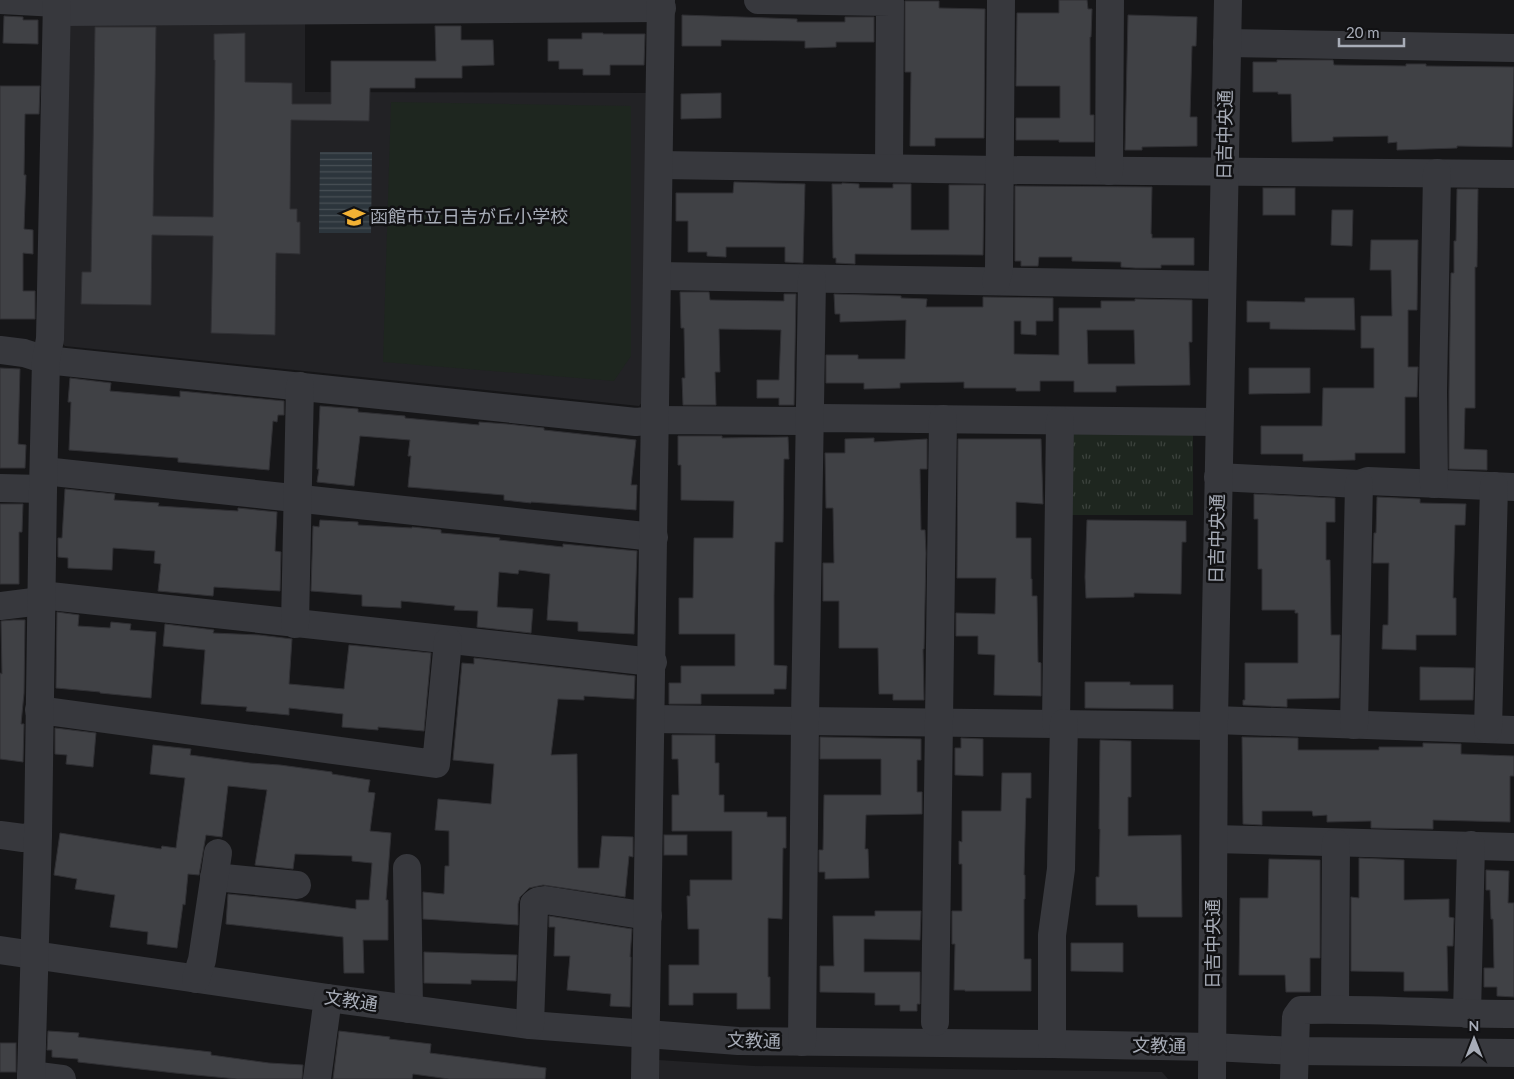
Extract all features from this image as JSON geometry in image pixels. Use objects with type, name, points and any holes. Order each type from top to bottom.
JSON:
[{"type":"street","points":[[0,0],[57,5],[662,4],[645,1079]]},
{"type":"street","points":[[758,0],[890,2],[889,168]]},
{"type":"street","points":[[1109,171],[1110,0]]},
{"type":"street","name":"日吉中央通","points":[[1212,1079],[1214,723],[1228,0]]},
{"type":"street","points":[[996,282],[999,270],[1001,1]]},
{"type":"street","points":[[57,5],[50,339],[46,360],[43,480],[38,835],[31,1077],[62,1079]]},
{"type":"street","points":[[1227,44],[1514,48]]},
{"type":"street","points":[[659,165],[1514,174]]},
{"type":"street","points":[[1434,484],[1433,391],[1437,172]]},
{"type":"street","points":[[658,276],[1221,286]]},
{"type":"street","points":[[802,1042],[812,279]]},
{"type":"street","points":[[0,350],[24,353],[46,360],[636,422],[656,420],[800,421],[820,418],[1219,422]]},
{"type":"street","points":[[296,624],[300,386]]},
{"type":"street","points":[[935,1022],[943,419]]},
{"type":"street","points":[[1052,1044],[1052,935],[1061,869],[1060,421]]},
{"type":"street","points":[[652,718],[1214,723],[1501,729],[1504,486],[1368,481],[1359,484],[1218,477]]},
{"type":"street","points":[[0,488],[43,480],[298,498],[654,538]]},
{"type":"street","points":[[1354,725],[1359,484]]},
{"type":"street","points":[[0,606],[41,598],[652,662]]},
{"type":"street","points":[[39,710],[436,764],[448,641]]},
{"type":"street","points":[[0,835],[23,838],[38,835]]},
{"type":"street","points":[[1214,839],[1514,847]]},
{"type":"street","points":[[1335,1009],[1336,843]]},
{"type":"street","points":[[1467,1014],[1471,845]]},
{"type":"street","points":[[196,979],[202,960],[216,865],[297,884]]},
{"type":"street","points":[[407,868],[410,1009]]},
{"type":"street","points":[[530,1025],[534,904],[538,901],[546,900],[648,916]]},
{"type":"street","name":"文教通","points":[[0,950],[328,998],[530,1025],[738,1041],[1052,1044],[1212,1047],[1294,1051],[1514,1053]]},
{"type":"street","points":[[317,1079],[328,998]]},
{"type":"street","points":[[1294,1079],[1296,1017],[1301,1010],[1335,1009],[1514,1014]]},
{"type":"shaded area","name":"函館市立日吉が丘小学校","points":[[69,22],[305,24],[305,92],[648,93],[644,400],[639,406],[65,346],[60,341]]},
{"type":"shaded area","points":[[320,152],[372,152],[371,233],[319,233]]},
{"type":"shaded area","points":[[658,1060],[754,1066],[1162,1072],[1168,1079],[658,1079]]},
{"type":"green space","points":[[391,102],[631,106],[631,356],[614,381],[383,362]]},
{"type":"green space","points":[[1193,430],[1193,515],[1070,515],[1071,436],[1075,431]]},
{"type":"building","points":[[1059,0],[1087,0],[1088,9],[1092,9],[1090,115],[1094,115],[1094,142],[1016,140],[1016,118],[1060,118],[1060,86],[1016,86],[1017,13],[1059,13]]},
{"type":"building","points":[[905,1],[939,1],[939,8],[985,9],[984,138],[935,138],[935,146],[910,146],[911,72],[905,72]]},
{"type":"building","points":[[682,15],[797,19],[797,22],[845,22],[845,17],[874,17],[874,42],[836,42],[836,47],[805,48],[805,41],[721,40],[721,46],[682,46]]},
{"type":"building","points":[[1128,15],[1197,17],[1196,46],[1192,46],[1190,117],[1197,117],[1197,146],[1142,147],[1142,150],[1125,150]]},
{"type":"building","points":[[4,16],[23,17],[23,20],[38,20],[38,44],[3,43]]},
{"type":"building","points":[[435,26],[461,26],[461,40],[493,40],[494,65],[462,66],[462,78],[415,78],[415,88],[370,88],[369,121],[291,120],[290,209],[297,209],[297,222],[300,222],[300,254],[276,253],[275,335],[211,333],[213,236],[152,235],[151,305],[81,304],[82,272],[91,272],[95,27],[156,27],[153,216],[213,217],[214,34],[245,33],[245,82],[292,83],[292,104],[331,104],[331,61],[436,61]]},
{"type":"building","points":[[582,33],[645,34],[644,65],[610,65],[610,75],[583,75],[583,69],[559,69],[559,61],[548,61],[548,39],[582,39]]},
{"type":"building","points":[[1277,60],[1333,60],[1334,65],[1406,66],[1406,64],[1426,64],[1426,66],[1514,67],[1512,147],[1457,146],[1457,148],[1397,150],[1397,142],[1388,143],[1388,136],[1333,137],[1333,141],[1292,142],[1291,94],[1253,92],[1253,62],[1277,62]]},
{"type":"building","points":[[0,86],[40,86],[39,114],[25,114],[24,175],[26,175],[24,229],[33,230],[33,254],[23,253],[23,291],[35,291],[35,319],[0,319]]},
{"type":"building","points":[[721,93],[721,118],[681,119],[681,94]]},
{"type":"building","points":[[734,182],[805,184],[803,263],[785,262],[785,247],[726,247],[726,257],[707,256],[707,252],[688,252],[688,221],[676,221],[676,193],[733,193]]},
{"type":"building","points":[[832,184],[859,184],[859,188],[893,188],[893,184],[911,184],[911,230],[949,230],[949,185],[984,185],[983,255],[855,254],[855,264],[836,263],[836,258],[833,258]]},
{"type":"building","points":[[1015,186],[1152,187],[1152,238],[1194,238],[1194,265],[1161,265],[1161,268],[1135,268],[1121,267],[1121,262],[1072,261],[1072,257],[1039,257],[1038,266],[1021,266],[1021,261],[1015,261]]},
{"type":"building","points":[[1263,188],[1295,188],[1295,215],[1263,215]]},
{"type":"building","points":[[1457,189],[1478,189],[1477,267],[1475,267],[1475,408],[1465,408],[1464,449],[1487,450],[1487,470],[1449,469],[1451,273],[1454,273]]},
{"type":"building","points":[[1332,210],[1353,210],[1352,246],[1331,245]]},
{"type":"building","points":[[1371,240],[1418,240],[1417,310],[1408,310],[1408,367],[1418,367],[1417,397],[1405,397],[1405,453],[1355,453],[1355,460],[1303,461],[1303,454],[1261,454],[1261,426],[1322,426],[1323,388],[1374,388],[1374,348],[1361,348],[1361,316],[1392,316],[1391,270],[1370,270]]},
{"type":"building","points":[[680,292],[709,292],[710,300],[784,301],[784,294],[796,294],[794,405],[779,405],[779,398],[757,398],[757,380],[779,380],[781,330],[719,329],[720,372],[715,372],[716,405],[683,405],[682,378],[685,378],[684,328],[681,328]]},
{"type":"building","points":[[834,294],[901,296],[901,298],[927,299],[926,307],[983,307],[983,297],[1053,298],[1053,321],[1036,321],[1036,335],[1021,334],[1021,321],[1014,321],[1014,354],[1059,355],[1059,308],[1101,308],[1101,301],[1135,301],[1135,299],[1192,300],[1192,342],[1189,342],[1190,385],[1116,386],[1116,392],[1074,392],[1074,381],[1040,381],[1040,391],[1016,391],[1016,388],[964,388],[964,382],[900,383],[900,388],[864,389],[864,383],[826,383],[826,355],[858,355],[858,359],[905,359],[906,320],[840,322],[840,314],[835,314]],"holes":[[[1087,330],[1134,330],[1135,364],[1088,364]]]},
{"type":"building","points":[[1305,298],[1354,298],[1355,330],[1270,329],[1270,322],[1247,322],[1247,301],[1305,302]]},
{"type":"building","points":[[0,368],[20,369],[18,444],[26,445],[25,468],[0,468]]},
{"type":"building","points":[[1249,368],[1310,368],[1310,393],[1249,394]]},
{"type":"building","points":[[70,378],[111,383],[110,391],[180,397],[180,391],[284,401],[284,415],[278,415],[277,422],[273,421],[269,470],[178,462],[178,458],[69,450],[71,402],[68,402]]},
{"type":"building","points":[[320,406],[358,409],[358,412],[405,416],[405,418],[479,425],[479,422],[507,424],[636,440],[631,485],[637,485],[636,510],[531,503],[504,500],[504,495],[408,487],[411,456],[408,456],[410,440],[360,436],[354,486],[317,482]]},
{"type":"building","points":[[678,436],[722,436],[722,438],[788,437],[789,459],[784,459],[783,542],[775,542],[774,596],[774,665],[787,666],[786,689],[774,689],[774,694],[701,694],[701,704],[669,704],[669,683],[681,683],[681,666],[735,666],[735,634],[679,634],[679,598],[693,598],[694,538],[733,538],[734,501],[681,500],[681,465],[678,465]]},
{"type":"building","points":[[874,438],[874,442],[927,439],[927,469],[920,469],[921,530],[925,530],[926,553],[923,649],[924,700],[893,700],[893,694],[879,694],[878,648],[839,648],[839,601],[823,601],[823,563],[834,563],[833,508],[826,508],[825,453],[845,453],[845,439]]},
{"type":"building","points":[[958,439],[1041,439],[1043,504],[1016,502],[1016,538],[1031,538],[1032,596],[1037,596],[1038,662],[1041,663],[1041,696],[994,695],[995,655],[978,654],[978,636],[956,636],[956,613],[995,614],[996,578],[957,578]]},
{"type":"building","points":[[65,489],[115,494],[114,500],[159,503],[158,506],[238,511],[238,508],[277,512],[275,551],[281,552],[280,591],[214,587],[213,596],[158,591],[161,564],[154,563],[155,551],[113,548],[112,570],[68,568],[68,558],[58,557],[58,538],[62,538]]},
{"type":"building","points":[[1254,494],[1335,498],[1335,522],[1326,522],[1326,560],[1330,560],[1331,635],[1340,635],[1339,698],[1287,699],[1287,707],[1243,705],[1243,700],[1245,700],[1245,663],[1298,663],[1298,613],[1295,613],[1295,610],[1262,610],[1262,569],[1258,569],[1258,519],[1254,519]]},
{"type":"building","points":[[1377,497],[1420,499],[1420,503],[1466,504],[1465,525],[1455,525],[1453,598],[1456,598],[1456,635],[1416,635],[1416,650],[1382,649],[1383,625],[1388,625],[1389,563],[1373,563]]},
{"type":"building","points":[[0,504],[23,504],[22,532],[19,532],[19,584],[0,584]]},
{"type":"building","points":[[320,520],[358,522],[358,525],[441,530],[441,533],[500,538],[499,540],[563,547],[563,544],[637,551],[634,634],[578,631],[578,622],[547,620],[550,574],[519,570],[518,574],[499,572],[497,607],[533,609],[531,633],[477,627],[478,611],[454,610],[455,606],[401,601],[401,608],[362,606],[362,595],[311,591],[313,526],[319,527]]},
{"type":"building","points":[[1087,520],[1186,521],[1186,542],[1182,542],[1181,594],[1134,593],[1134,597],[1086,598]]},
{"type":"building","points":[[57,612],[79,615],[78,626],[110,628],[111,622],[131,624],[130,630],[156,632],[151,698],[56,688]]},
{"type":"building","points":[[25,620],[24,693],[21,724],[24,724],[23,762],[0,759],[1,621]]},
{"type":"building","points":[[165,624],[214,630],[213,633],[292,639],[289,684],[344,689],[349,645],[431,653],[424,731],[378,727],[378,730],[342,727],[343,714],[289,708],[289,715],[246,711],[247,707],[201,704],[205,650],[163,646]]},
{"type":"building","points":[[474,658],[635,676],[634,699],[584,696],[584,700],[558,699],[551,755],[577,754],[578,868],[599,868],[602,836],[633,837],[633,857],[629,856],[625,897],[543,885],[529,888],[520,897],[518,925],[423,919],[423,892],[444,894],[445,866],[449,866],[449,831],[435,830],[438,799],[491,804],[494,764],[453,760],[462,663],[474,664]]},
{"type":"building","points":[[1420,667],[1474,668],[1473,700],[1420,700]]},
{"type":"building","points":[[1085,682],[1130,682],[1130,685],[1173,685],[1173,709],[1085,708]]},
{"type":"building","points":[[55,728],[96,733],[93,767],[66,764],[67,755],[55,754]]},
{"type":"building","points":[[672,735],[715,735],[715,763],[719,763],[719,795],[724,795],[724,812],[767,812],[767,817],[786,817],[786,848],[783,848],[782,919],[768,918],[770,1009],[737,1009],[737,993],[693,993],[693,1005],[669,1005],[669,965],[699,965],[699,929],[688,929],[687,896],[690,896],[690,880],[732,880],[732,831],[672,831],[672,795],[679,795],[678,759],[672,759]]},
{"type":"building","points":[[820,737],[921,739],[921,760],[917,760],[917,792],[922,792],[922,814],[866,815],[865,849],[868,849],[869,878],[825,879],[825,872],[819,872],[819,850],[823,850],[824,795],[881,795],[881,759],[820,759]]},
{"type":"building","points":[[1242,737],[1298,738],[1298,750],[1379,750],[1379,747],[1423,747],[1423,743],[1461,744],[1461,754],[1514,756],[1514,776],[1510,776],[1510,822],[1433,820],[1433,829],[1371,828],[1371,821],[1327,822],[1327,815],[1313,816],[1312,811],[1262,811],[1262,825],[1243,824]]},
{"type":"building","points":[[961,738],[983,739],[983,776],[955,775],[955,748],[961,748]]},
{"type":"building","points":[[1100,740],[1131,741],[1131,797],[1128,797],[1128,836],[1181,835],[1182,917],[1138,917],[1137,905],[1096,905],[1096,877],[1099,877]]},
{"type":"building","points":[[153,745],[191,749],[190,755],[332,772],[332,774],[370,780],[368,792],[375,793],[370,831],[391,833],[386,900],[388,900],[388,940],[363,940],[364,973],[344,973],[343,937],[226,924],[228,894],[356,909],[356,900],[369,900],[372,863],[352,861],[352,856],[295,854],[293,869],[255,865],[267,790],[228,786],[222,837],[206,835],[199,875],[188,874],[185,905],[183,904],[177,948],[147,944],[148,932],[110,927],[115,895],[75,889],[77,879],[54,875],[60,833],[161,849],[162,846],[176,848],[185,778],[150,774]]},
{"type":"building","points":[[1002,773],[1031,773],[1031,798],[1026,798],[1024,959],[1031,959],[1031,991],[954,990],[955,944],[952,944],[952,911],[962,911],[962,864],[959,864],[959,841],[962,842],[962,811],[1001,811]]},
{"type":"building","points":[[664,835],[687,835],[687,855],[664,855]]},
{"type":"building","points":[[1359,858],[1404,860],[1404,900],[1449,899],[1449,917],[1454,918],[1453,946],[1447,946],[1448,991],[1404,991],[1404,972],[1351,971],[1351,897],[1359,898]]},
{"type":"building","points":[[1269,859],[1320,860],[1320,958],[1310,958],[1310,992],[1286,992],[1285,975],[1239,975],[1240,898],[1268,898]]},
{"type":"building","points":[[1486,870],[1509,871],[1508,903],[1514,903],[1514,997],[1497,996],[1497,987],[1484,987],[1484,968],[1494,968],[1493,919],[1491,919],[1490,890],[1486,890]]},
{"type":"building","points":[[875,911],[921,911],[920,940],[864,939],[864,972],[920,972],[920,1004],[917,1004],[917,1011],[900,1011],[900,1005],[875,1005],[875,993],[820,992],[820,966],[834,966],[833,916],[875,916]]},
{"type":"building","points":[[549,916],[632,929],[630,1007],[610,1006],[611,994],[567,990],[570,956],[554,956],[555,927],[549,927]]},
{"type":"building","points":[[1071,943],[1123,943],[1123,972],[1071,971]]},
{"type":"building","points":[[424,952],[517,955],[516,981],[471,980],[471,984],[424,983]]},
{"type":"building","points":[[48,1031],[79,1033],[78,1037],[211,1052],[211,1055],[269,1063],[303,1065],[302,1079],[237,1079],[78,1062],[78,1059],[52,1057],[52,1050],[47,1050]]},
{"type":"building","points":[[339,1031],[431,1044],[430,1053],[546,1068],[545,1079],[449,1079],[413,1074],[412,1079],[333,1079]]},
{"type":"building","points":[[0,1043],[16,1043],[16,1072],[0,1072]]},
{"type":"place","name":"函館市立日吉が丘小学校","points":[[354,217]]}]
